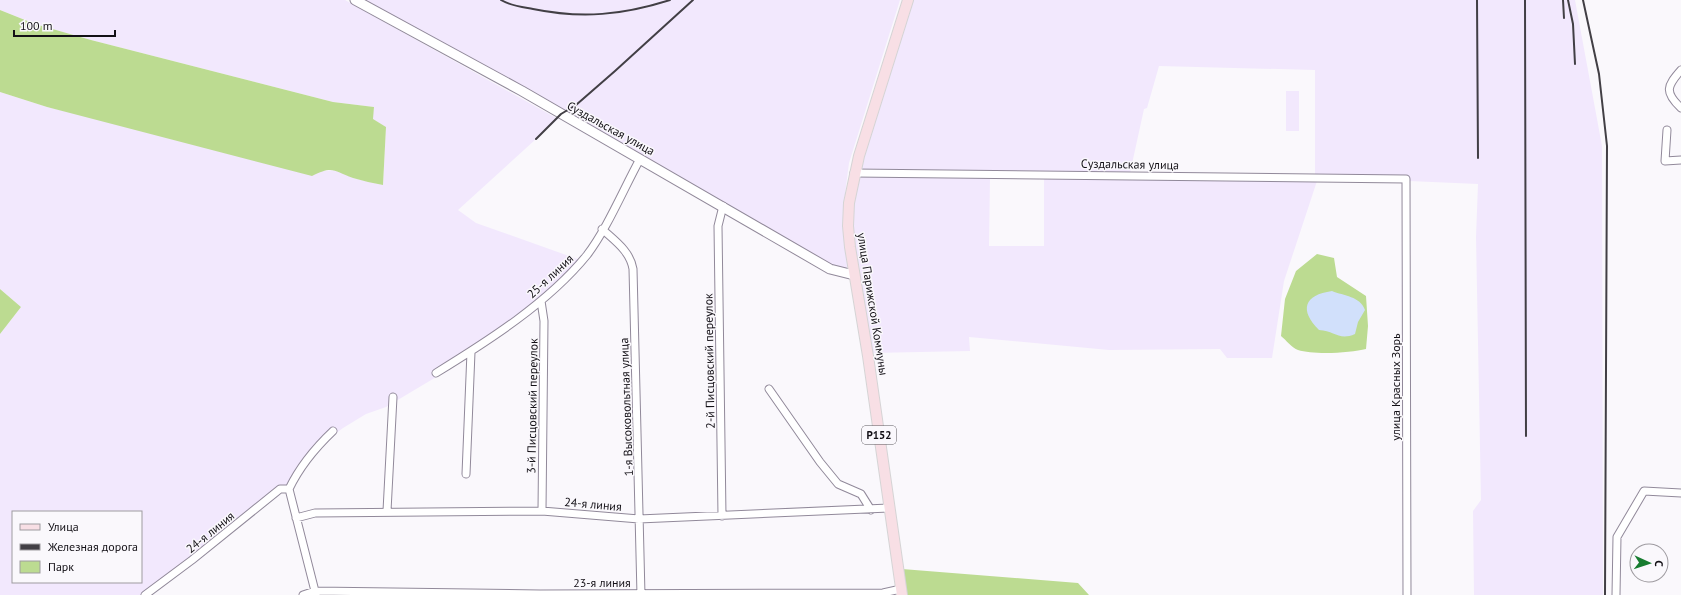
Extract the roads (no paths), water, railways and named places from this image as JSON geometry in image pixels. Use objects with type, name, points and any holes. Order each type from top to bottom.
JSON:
[{"type":"main road","name":"Суздальская улица","points":[[356,0],[431,40],[723,206],[830,269],[854,275]]},
{"type":"main road","name":"улица Парижской Коммуны","points":[[901,592],[848,226],[849,202],[854,173],[908,0]]},
{"type":"street","points":[[1681,70],[1670,83],[1669,91],[1674,101],[1681,108]]},
{"type":"street","points":[[1667,130],[1664,161],[1681,160]]},
{"type":"street","name":"25-я линия","points":[[436,374],[471,352],[541,301],[572,272],[587,254],[640,159]]},
{"type":"street","name":"Суздальская улица","points":[[854,173],[1406,179]]},
{"type":"street","name":"улица Красных Зорь","points":[[1406,179],[1407,595]]},
{"type":"street","name":"2-й Писцовский переулок","points":[[722,516],[718,226],[723,206]]},
{"type":"street","name":"1-я Высоковольтная улица","points":[[602,229],[625,250],[631,259],[633,269],[642,594]]},
{"type":"street","name":"3-й Писцовский переулок","points":[[541,301],[544,322],[542,511]]},
{"type":"street","points":[[466,474],[471,352]]},
{"type":"street","points":[[769,389],[820,462],[838,484],[861,494],[871,510]]},
{"type":"street","points":[[387,511],[393,397]]},
{"type":"street","points":[[316,593],[288,489],[299,468],[314,449],[333,431]]},
{"type":"street","name":"24-я линия","points":[[145,595],[192,560],[280,489],[288,489]]},
{"type":"street","points":[[1616,595],[1617,537],[1644,491],[1681,493]]},
{"type":"street","name":"24-я линия","points":[[296,518],[315,513],[387,511],[542,511],[639,519],[871,510],[889,508]]},
{"type":"street","name":"23-я линия","points":[[303,595],[316,593],[642,594],[901,592]]},
{"type":"water","points":[[1332,291],[1356,299],[1363,305],[1365,310],[1358,322],[1355,334],[1350,336],[1341,336],[1319,330],[1309,316],[1307,310],[1310,300],[1315,296]]},
{"type":"railway","points":[[501,0],[525,8],[585,15],[619,12],[670,0]]},
{"type":"railway","points":[[536,139],[561,114],[576,105],[693,0]]},
{"type":"railway","points":[[1477,0],[1478,158]]},
{"type":"railway","points":[[1525,0],[1526,436]]},
{"type":"railway","points":[[1563,0],[1564,18]]},
{"type":"railway","points":[[1568,0],[1573,24],[1575,64]]},
{"type":"railway","points":[[1583,0],[1599,74],[1607,146],[1605,595]]}]
